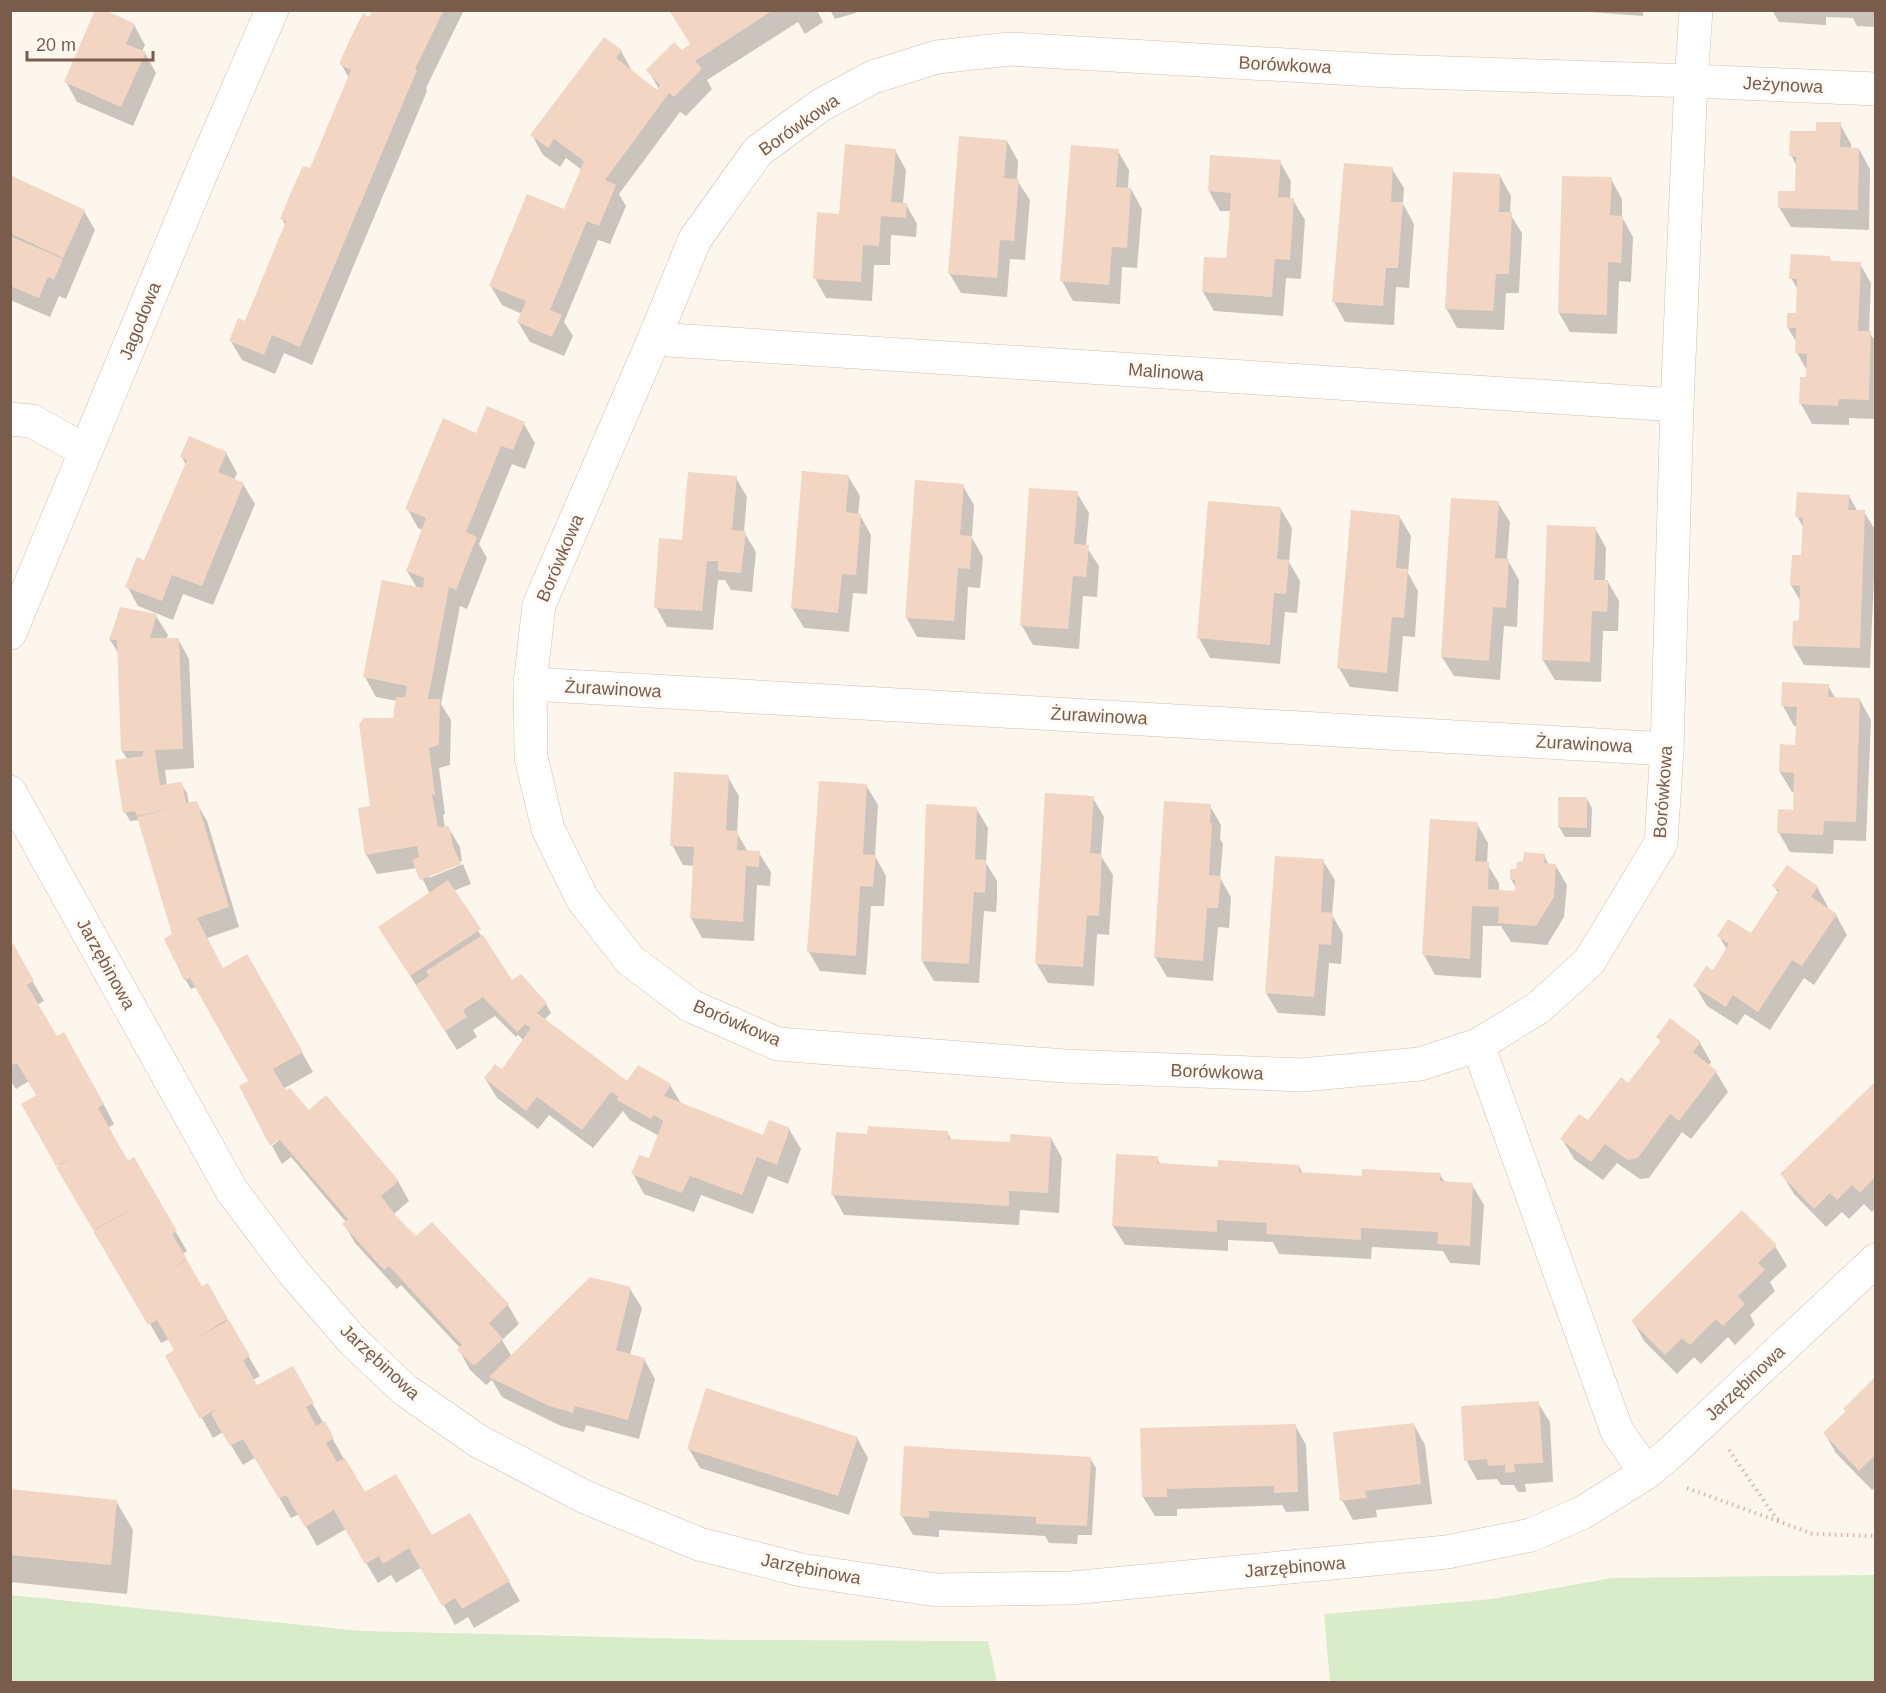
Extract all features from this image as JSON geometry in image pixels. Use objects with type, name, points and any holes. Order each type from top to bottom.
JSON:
[{"type":"street","name":"Jagodowa","points":[[10,633],[195,187],[272,10]]},
{"type":"street","name":"Borówkowa","points":[[1691,81],[1389,71],[1010,49],[937,57],[873,77],[821,105],[758,151],[695,239],[539,604],[530,684],[531,757],[548,829],[583,900],[630,960],[691,1006],[778,1044],[1065,1066],[1302,1075],[1420,1064],[1478,1045],[1538,1008],[1589,962],[1661,843],[1667,749],[1677,405],[1696,10]]},
{"type":"street","name":"Jeżynowa","points":[[1691,81],[1875,89]]},
{"type":"street","name":"Malinowa","points":[[654,339],[1677,405]]},
{"type":"street","points":[[10,419],[32,421],[86,451]]},
{"type":"street","name":"Żurawinowa","points":[[530,684],[1667,749]]},
{"type":"street","name":"Jarzębinowa","points":[[10,792],[232,1191],[293,1272],[353,1341],[405,1390],[478,1441],[585,1497],[699,1544],[801,1570],[936,1590],[1071,1588],[1458,1550],[1531,1535],[1582,1513],[1646,1473],[1711,1415],[1875,1260]]},
{"type":"street","points":[[1478,1045],[1617,1431],[1646,1473]]},
{"type":"path","points":[[1711,1415],[1730,1453],[1776,1518],[1787,1525]]},
{"type":"path","points":[[1646,1473],[1813,1534],[1875,1536]]},
{"type":"green space","points":[[1875,1575],[1875,1682],[1330,1682],[1324,1614],[1492,1599],[1612,1578]]},
{"type":"green space","points":[[11,1595],[361,1631],[733,1640],[988,1641],[997,1682],[11,1682]]},
{"type":"building","points":[[95,10],[105,10],[135,24],[126,44],[146,52],[121,107],[64,82]]},
{"type":"building","points":[[373,10],[444,10],[415,69],[417,70],[300,347],[272,335],[264,355],[229,341],[238,318],[245,321],[286,221],[280,219],[291,192],[303,166],[310,168],[351,70],[339,64],[349,41],[363,13],[369,17]]},
{"type":"building","points":[[669,10],[773,10],[695,61],[702,69],[674,97],[669,93],[605,180],[616,185],[599,226],[587,221],[550,310],[562,315],[552,337],[517,322],[526,301],[489,286],[527,194],[564,209],[584,161],[554,139],[548,148],[530,135],[604,37],[622,50],[616,58],[657,90],[660,85],[646,70],[674,42],[682,50],[690,44]]},
{"type":"building","points":[[1816,122],[1841,122],[1840,147],[1859,148],[1858,210],[1778,208],[1778,191],[1795,191],[1796,157],[1789,156],[1790,131],[1816,131]]},
{"type":"building","points":[[959,136],[1007,140],[1004,178],[1019,179],[1014,241],[1000,240],[997,278],[948,274]]},
{"type":"building","points":[[845,144],[896,149],[891,202],[907,203],[906,218],[881,216],[879,246],[863,245],[861,282],[813,279],[817,212],[839,214]]},
{"type":"building","points":[[1071,145],[1119,149],[1116,187],[1131,188],[1127,248],[1112,247],[1109,285],[1060,281]]},
{"type":"building","points":[[1210,155],[1281,160],[1278,197],[1294,198],[1290,260],[1275,259],[1272,297],[1202,292],[1204,257],[1226,258],[1231,193],[1208,191]]},
{"type":"building","points":[[1344,163],[1393,167],[1391,202],[1403,202],[1398,268],[1386,268],[1383,306],[1332,302]]},
{"type":"building","points":[[1453,172],[1500,174],[1499,212],[1512,212],[1509,274],[1496,274],[1493,311],[1445,309]]},
{"type":"building","points":[[10,175],[85,210],[63,258],[10,233]]},
{"type":"building","points":[[1562,176],[1612,177],[1610,215],[1623,216],[1622,246],[1621,263],[1608,262],[1607,315],[1558,313]]},
{"type":"building","points":[[10,236],[63,259],[54,280],[48,277],[39,298],[10,286]]},
{"type":"building","points":[[1791,254],[1830,256],[1830,261],[1861,262],[1858,331],[1871,331],[1869,400],[1839,399],[1838,406],[1799,404],[1800,377],[1806,377],[1807,354],[1795,353],[1796,328],[1787,328],[1787,313],[1796,313],[1797,279],[1789,279]]},
{"type":"building","points":[[487,406],[525,422],[513,450],[501,446],[466,532],[477,537],[456,590],[449,587],[428,699],[440,699],[439,745],[429,748],[435,795],[432,795],[438,827],[449,826],[453,846],[461,864],[420,880],[412,860],[419,857],[417,846],[365,855],[358,808],[370,806],[359,724],[364,718],[393,718],[396,697],[405,697],[407,686],[363,677],[382,580],[423,588],[424,578],[406,571],[426,518],[405,509],[443,418],[476,433]]},
{"type":"building","points":[[189,436],[227,452],[218,472],[244,483],[202,586],[172,575],[162,601],[125,587],[137,557],[144,560],[187,460],[180,457]]},
{"type":"building","points":[[802,471],[849,475],[846,512],[861,514],[856,575],[842,574],[838,613],[791,608]]},
{"type":"building","points":[[688,472],[737,476],[732,530],[746,531],[741,573],[718,571],[718,561],[707,561],[702,611],[654,608],[659,538],[682,540]]},
{"type":"building","points":[[915,480],[964,484],[960,535],[972,536],[970,569],[958,568],[954,621],[905,618]]},
{"type":"building","points":[[1029,488],[1078,491],[1074,544],[1089,545],[1086,577],[1073,576],[1068,629],[1020,626]]},
{"type":"building","points":[[1797,492],[1850,495],[1848,510],[1865,510],[1860,648],[1792,646],[1793,621],[1799,620],[1800,586],[1790,585],[1792,555],[1801,555],[1803,518],[1795,517]]},
{"type":"building","points":[[1451,498],[1499,501],[1495,558],[1509,559],[1506,608],[1493,607],[1489,661],[1441,657]]},
{"type":"building","points":[[1208,501],[1281,507],[1277,559],[1289,560],[1286,594],[1274,593],[1270,645],[1197,638]]},
{"type":"building","points":[[1351,510],[1400,515],[1396,568],[1408,569],[1404,618],[1392,617],[1387,673],[1337,668]]},
{"type":"building","points":[[1547,525],[1596,527],[1594,580],[1608,580],[1608,598],[1607,612],[1592,611],[1590,662],[1542,660]]},
{"type":"building","points":[[120,607],[157,614],[150,638],[179,638],[183,749],[155,750],[160,785],[182,782],[186,803],[197,801],[229,907],[197,918],[223,968],[247,954],[303,1052],[273,1069],[286,1091],[290,1088],[309,1110],[326,1095],[399,1181],[381,1196],[397,1217],[416,1236],[432,1222],[509,1304],[489,1323],[503,1339],[474,1366],[457,1350],[462,1345],[389,1266],[384,1270],[342,1224],[348,1219],[279,1139],[270,1146],[239,1086],[248,1081],[190,978],[184,980],[164,939],[172,934],[137,817],[173,807],[137,816],[135,811],[123,813],[115,760],[143,756],[143,751],[121,751],[117,640],[109,640]]},
{"type":"building","points":[[1782,682],[1829,684],[1828,697],[1860,698],[1856,822],[1824,821],[1823,835],[1777,833],[1778,809],[1793,810],[1794,773],[1779,772],[1780,744],[1795,745],[1797,707],[1781,706]]},
{"type":"building","points":[[674,772],[729,775],[726,830],[738,831],[737,850],[760,851],[759,867],[746,866],[743,922],[690,918],[694,847],[670,846]]},
{"type":"building","points":[[819,781],[867,784],[863,854],[876,855],[873,887],[860,886],[856,956],[807,952]]},
{"type":"building","points":[[1045,793],[1094,796],[1090,853],[1102,854],[1099,916],[1087,915],[1083,967],[1035,964]]},
{"type":"building","points":[[1558,797],[1587,797],[1587,828],[1558,827]]},
{"type":"building","points":[[1164,801],[1211,804],[1209,875],[1221,876],[1218,908],[1207,908],[1203,961],[1154,957]]},
{"type":"building","points":[[926,804],[977,807],[975,859],[986,860],[986,878],[985,893],[974,892],[969,964],[921,961]]},
{"type":"building","points":[[1430,819],[1478,822],[1475,861],[1489,862],[1488,889],[1515,891],[1515,880],[1510,879],[1510,869],[1516,869],[1517,862],[1523,861],[1524,852],[1545,854],[1544,863],[1556,864],[1554,897],[1536,926],[1498,923],[1499,907],[1472,906],[1470,959],[1422,955]]},
{"type":"building","points":[[1275,856],[1324,859],[1321,912],[1333,913],[1331,945],[1319,944],[1314,997],[1265,993]]},
{"type":"building","points":[[1787,865],[1818,886],[1811,897],[1837,914],[1802,966],[1792,960],[1758,1012],[1733,995],[1726,1007],[1693,986],[1706,966],[1713,970],[1729,944],[1717,936],[1728,919],[1751,933],[1779,890],[1772,886]]},
{"type":"building","points":[[448,880],[481,929],[410,976],[378,927]]},
{"type":"building","points":[[483,935],[512,980],[521,974],[547,1003],[537,1013],[627,1081],[638,1065],[671,1084],[664,1096],[763,1135],[769,1120],[790,1128],[777,1165],[757,1157],[742,1195],[690,1176],[682,1193],[631,1174],[639,1155],[649,1158],[663,1121],[654,1115],[651,1119],[617,1100],[618,1096],[611,1092],[582,1130],[537,1097],[526,1111],[484,1078],[495,1064],[502,1069],[531,1028],[525,1024],[517,1032],[483,997],[463,1010],[467,1017],[445,1031],[416,985],[429,976],[426,971]]},
{"type":"building","points":[[13,943],[34,981],[27,985],[57,1036],[64,1032],[104,1104],[98,1108],[128,1161],[134,1157],[177,1231],[172,1234],[187,1259],[169,1270],[187,1260],[202,1286],[208,1283],[228,1319],[191,1341],[229,1320],[250,1356],[243,1360],[257,1385],[293,1366],[314,1403],[306,1407],[316,1426],[325,1421],[334,1438],[326,1443],[337,1462],[345,1458],[365,1492],[396,1474],[432,1535],[470,1513],[510,1581],[462,1609],[455,1598],[442,1606],[409,1548],[383,1564],[379,1556],[365,1564],[334,1510],[305,1527],[286,1495],[279,1499],[243,1439],[230,1446],[211,1414],[218,1408],[200,1419],[165,1356],[174,1350],[157,1320],[148,1325],[93,1231],[146,1201],[93,1230],[56,1167],[75,1156],[56,1166],[21,1104],[36,1095],[17,1063],[10,1066],[10,945]]},
{"type":"building","points":[[1670,1018],[1701,1042],[1693,1052],[1717,1071],[1679,1121],[1670,1114],[1638,1158],[1628,1160],[1605,1144],[1591,1162],[1560,1139],[1579,1114],[1588,1120],[1621,1077],[1628,1083],[1661,1041],[1656,1037]]},
{"type":"building","points":[[1875,1082],[1875,1177],[1860,1193],[1852,1185],[1837,1200],[1830,1193],[1814,1209],[1780,1174]]},
{"type":"building","points":[[868,1126],[948,1131],[948,1139],[1010,1142],[1010,1134],[1051,1137],[1048,1193],[1009,1191],[1009,1206],[831,1195],[836,1132],[867,1134]]},
{"type":"building","points":[[1116,1154],[1158,1156],[1158,1163],[1218,1167],[1218,1160],[1299,1165],[1299,1172],[1362,1176],[1362,1169],[1441,1173],[1440,1181],[1473,1183],[1470,1246],[1437,1244],[1438,1232],[1361,1228],[1361,1240],[1266,1234],[1267,1223],[1217,1220],[1217,1232],[1112,1226]]},
{"type":"building","points":[[1742,1210],[1777,1245],[1758,1263],[1765,1270],[1738,1296],[1745,1304],[1723,1326],[1716,1319],[1690,1345],[1682,1338],[1665,1355],[1631,1321]]},
{"type":"building","points":[[590,1277],[631,1287],[616,1350],[645,1358],[628,1420],[575,1406],[573,1413],[549,1406],[489,1377]]},
{"type":"building","points":[[1875,1377],[1875,1455],[1859,1471],[1823,1433],[1846,1411],[1843,1409]]},
{"type":"building","points":[[706,1388],[858,1437],[838,1496],[687,1449]]},
{"type":"building","points":[[1539,1401],[1543,1463],[1514,1464],[1515,1472],[1505,1473],[1505,1465],[1488,1466],[1487,1459],[1464,1461],[1461,1406]]},
{"type":"building","points":[[1414,1423],[1421,1484],[1365,1491],[1367,1498],[1340,1501],[1333,1432]]},
{"type":"building","points":[[1296,1424],[1298,1492],[1274,1493],[1274,1486],[1167,1489],[1167,1497],[1142,1497],[1140,1428]]},
{"type":"building","points":[[904,1446],[1091,1457],[1087,1526],[1036,1524],[1036,1517],[929,1511],[929,1518],[900,1516]]},
{"type":"building","points":[[10,1489],[117,1500],[111,1565],[10,1555]]}]
